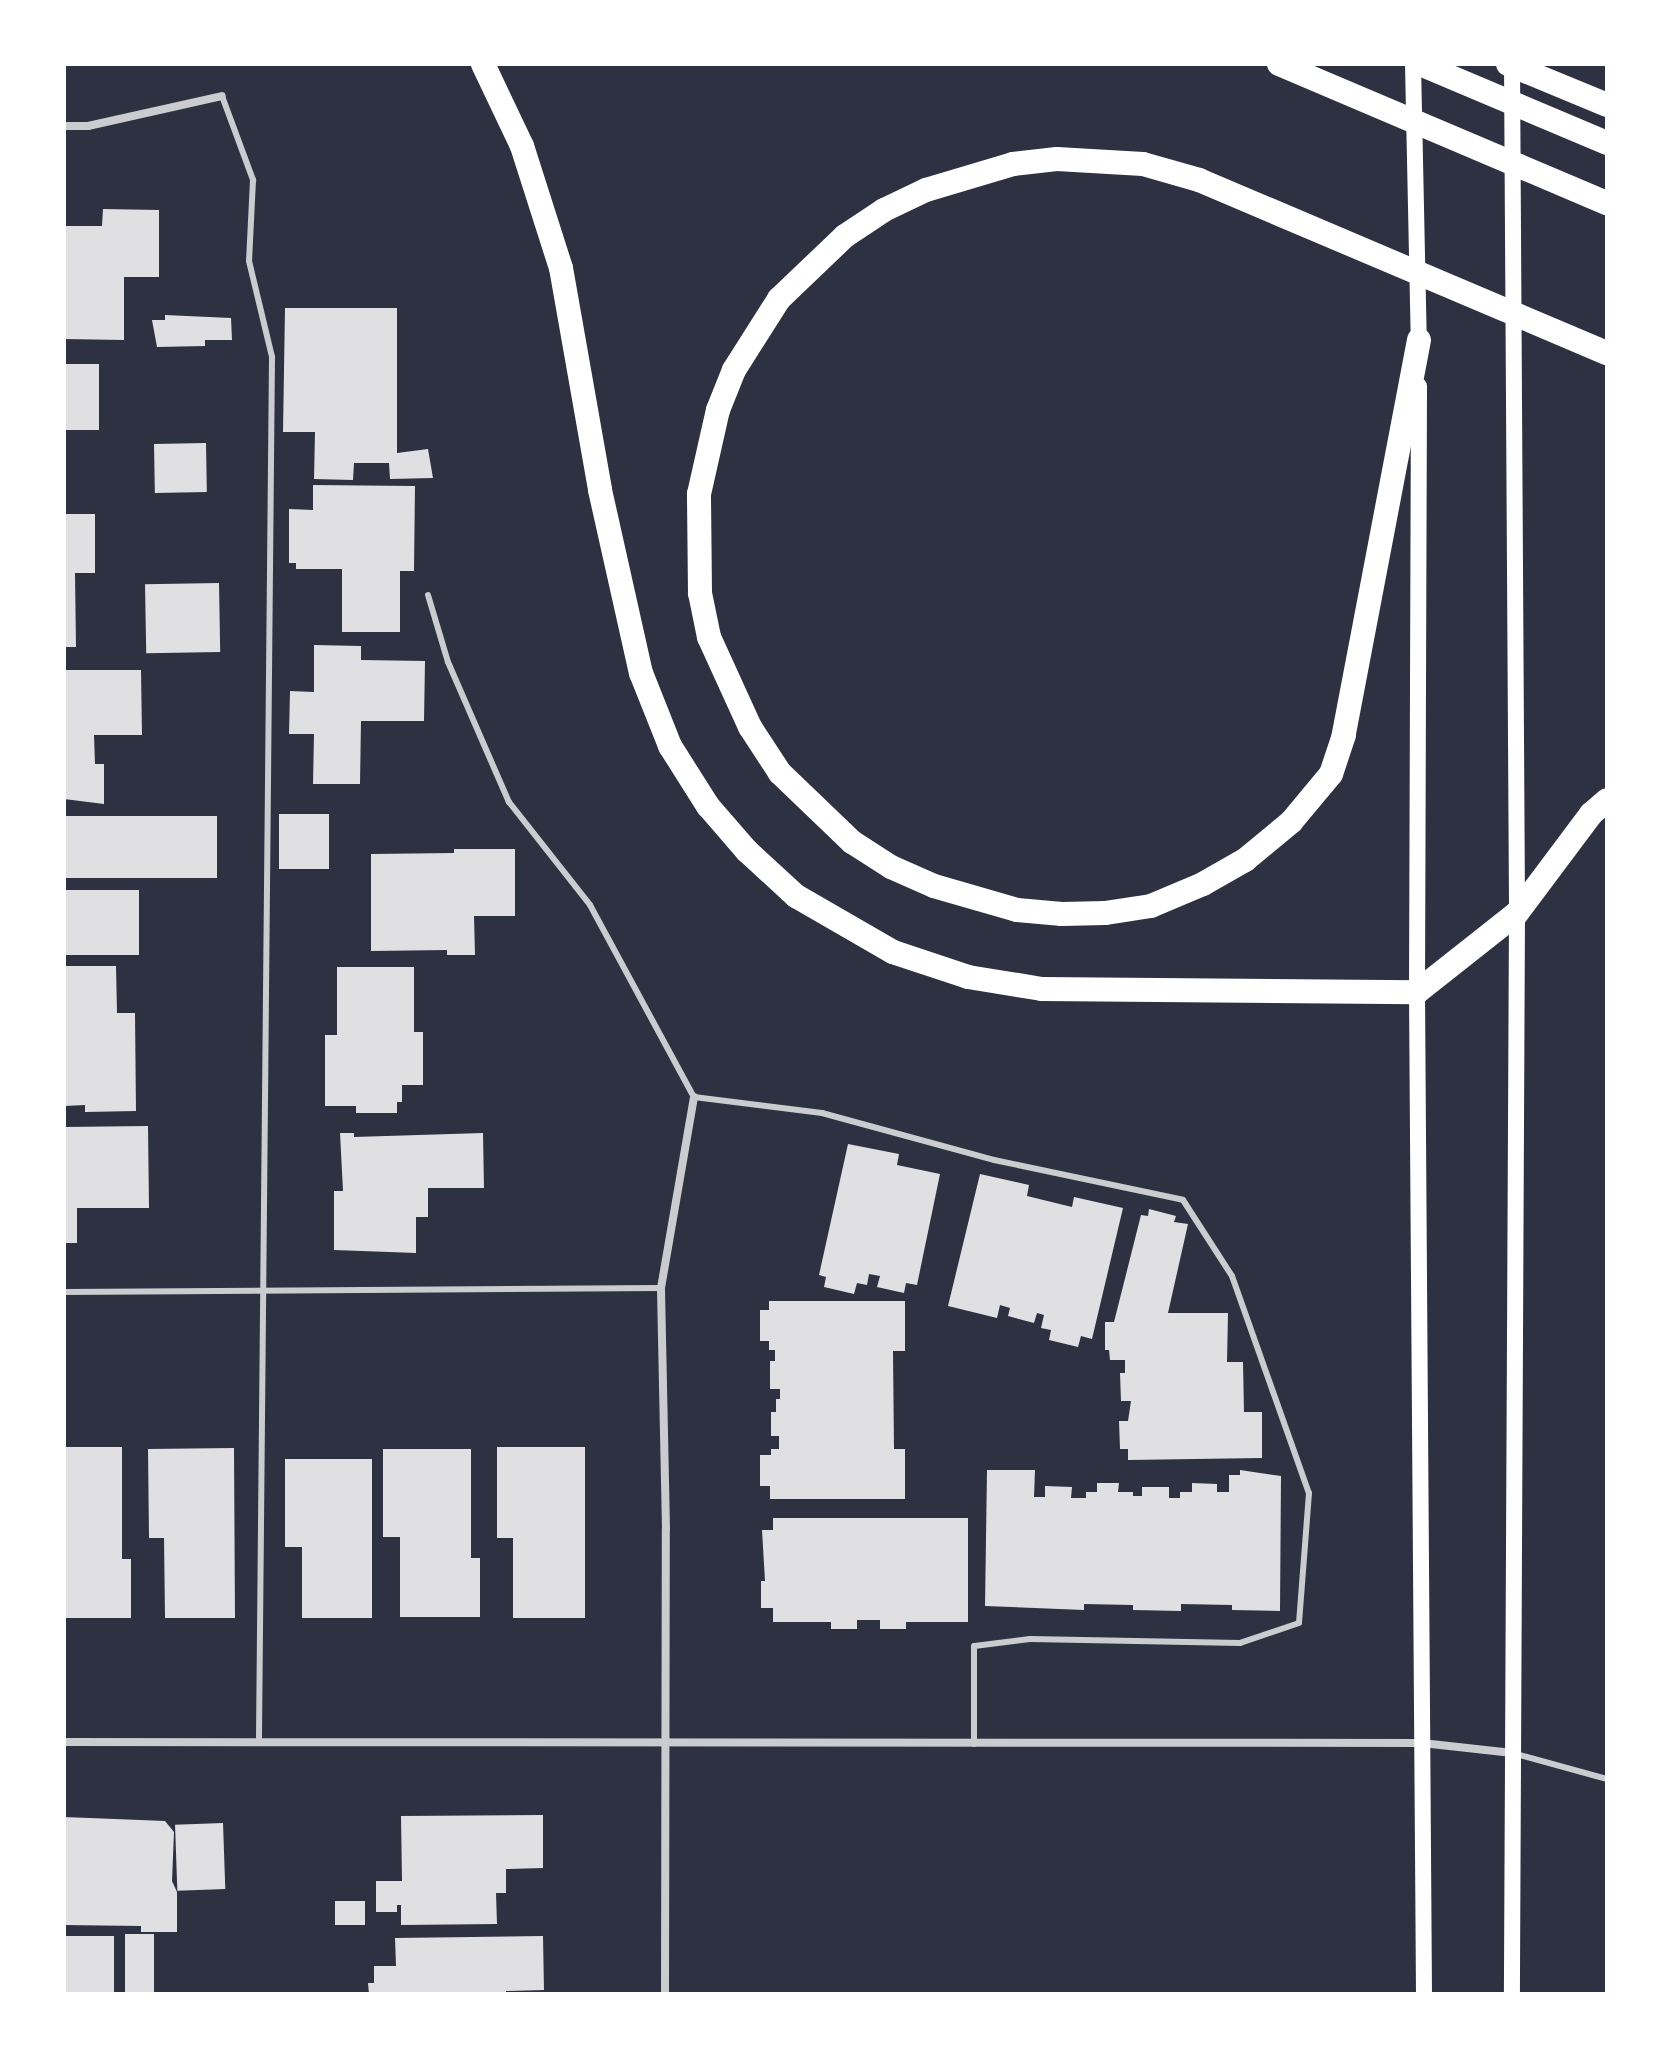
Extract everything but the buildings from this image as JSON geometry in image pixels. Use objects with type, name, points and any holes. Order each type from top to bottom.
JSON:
[{"type":"highway","points":[[483,64],[522,146],[561,268],[600,490],[641,673],[670,746],[708,806],[747,851],[796,896],[893,952],[968,977],[1042,989],[1417,992],[1517,913],[1591,814],[1607,800]]},
{"type":"highway","points":[[1279,64],[1607,203]]},
{"type":"highway","points":[[1420,64],[1607,143]]},
{"type":"highway","points":[[1510,64],[1607,105]]},
{"type":"highway","points":[[1419,340],[1344,735],[1331,774],[1291,822],[1245,860],[1203,884],[1151,906],[1091,913],[1017,910],[947,891],[891,867],[852,842],[780,773],[750,727],[709,637],[700,593],[699,494],[718,410],[734,370],[779,299],[845,236],[884,210],[926,190],[1013,164],[1057,159],[1143,164],[1199,180],[1607,353]]},
{"type":"main road","points":[[1413,64],[1419,340],[1417,992],[1424,1994]]},
{"type":"main road","points":[[1510,64],[1515,368],[1517,913],[1512,1994]]},
{"type":"street","points":[[64,126],[88,126],[222,96]]},
{"type":"street","points":[[665,1994],[666,1744],[661,1288],[694,1097]]},
{"type":"street","points":[[64,1742],[1422,1743],[1512,1753]]},
{"type":"lane","points":[[222,96],[253,180],[249,261],[272,357],[259,1743]]},
{"type":"lane","points":[[428,595],[448,662],[509,802],[590,905],[694,1097],[822,1113],[994,1160],[1183,1200],[1232,1276],[1309,1493],[1299,1623],[1240,1643],[1030,1639],[974,1646],[974,1744]]},
{"type":"lane","points":[[64,1292],[661,1288]]},
{"type":"lane","points":[[1512,1753],[1607,1779]]}]
